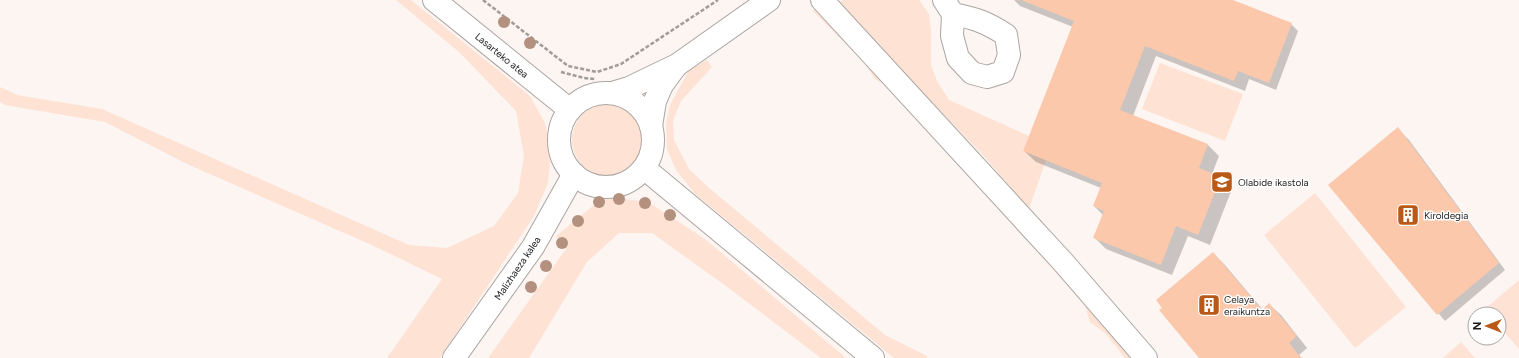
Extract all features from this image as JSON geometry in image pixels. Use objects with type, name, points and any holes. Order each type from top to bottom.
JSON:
[{"type":"street","name":"Lasarteko atea","points":[[434,0],[570,110]]},
{"type":"street","points":[[605,86],[629,88],[677,65],[769,0]]},
{"type":"street","points":[[822,0],[1063,262],[1146,358]]},
{"type":"street","points":[[605,86],[600,93],[589,96],[578,102],[570,110],[563,120],[559,143],[561,155],[574,174],[583,181],[604,187],[615,186],[626,182],[636,176],[644,168],[650,155],[653,141],[651,126],[655,101],[662,85],[677,65]]},
{"type":"street","points":[[605,86],[635,102],[645,113],[651,126]]},
{"type":"street","points":[[644,168],[873,358]]},
{"type":"street","name":"Malizhaeza kalea","points":[[454,358],[533,247],[574,174]]},
{"type":"path","points":[[483,0],[568,66],[597,72],[621,64],[718,0]]},
{"type":"path","points":[[558,70],[564,74],[584,78],[605,86]]},
{"type":"shaded area","points":[[396,0],[411,0],[530,96],[545,123],[551,153],[548,183],[534,216],[440,358],[387,358],[442,279],[374,246],[187,164],[105,122],[5,105],[0,102],[0,87],[17,95],[102,109],[409,245],[447,248],[494,226],[518,193],[524,156],[516,111],[459,52]]},
{"type":"shaded area","points":[[843,0],[919,0],[929,14],[931,31],[931,65],[937,81],[949,100],[1029,136],[1023,151],[1046,160],[1029,209],[983,155],[837,4]]},
{"type":"shaded area","points":[[815,5],[957,152],[1134,358],[1125,358],[1106,334],[1090,322],[1085,306],[973,177],[885,85],[875,79],[863,61],[813,11]]},
{"type":"shaded area","points":[[707,60],[712,67],[681,101],[673,121],[674,140],[689,169],[708,187],[885,335],[927,356],[927,358],[894,358],[695,194],[676,170],[667,149],[666,124],[670,105],[689,70]]},
{"type":"shaded area","points":[[1160,63],[1243,94],[1225,141],[1142,109]]},
{"type":"shaded area","points":[[608,104],[622,107],[634,114],[641,126],[644,140],[641,154],[634,166],[622,173],[608,176],[594,173],[582,166],[575,154],[572,140],[575,126],[582,114],[594,107]]},
{"type":"shaded area","points":[[1315,193],[1406,307],[1355,348],[1264,235]]},
{"type":"shaded area","points":[[618,198],[648,202],[705,239],[846,358],[821,358],[726,286],[652,233],[619,233],[587,262],[529,358],[488,358],[566,249],[556,236],[600,200]]},
{"type":"shaded area","points":[[1519,280],[1519,349],[1507,335],[1507,306],[1489,306]]},
{"type":"shaded area","points":[[1461,342],[1475,358],[1443,358]]},
{"type":"building","points":[[1021,0],[1233,0],[1292,23],[1269,83],[1238,71],[1234,81],[1145,46],[1120,110],[1208,144],[1199,168],[1221,177],[1198,235],[1176,226],[1161,265],[1093,238],[1104,211],[1093,206],[1102,183],[1023,151],[1074,21]]},
{"type":"building","name":"Kiroldegia","points":[[1398,127],[1499,263],[1437,315],[1328,185]]},
{"type":"building","name":"Celaya eraikuntza","points":[[1213,252],[1262,310],[1269,303],[1297,336],[1289,343],[1301,358],[1199,358],[1159,310],[1162,308],[1156,300]]},
{"type":"place","name":"Olabide ikastola","points":[[1222,182]]},
{"type":"place","name":"Kiroldegia","points":[[1408,215]]},
{"type":"place","name":"Celaya eraikuntza","points":[[1209,305]]}]
